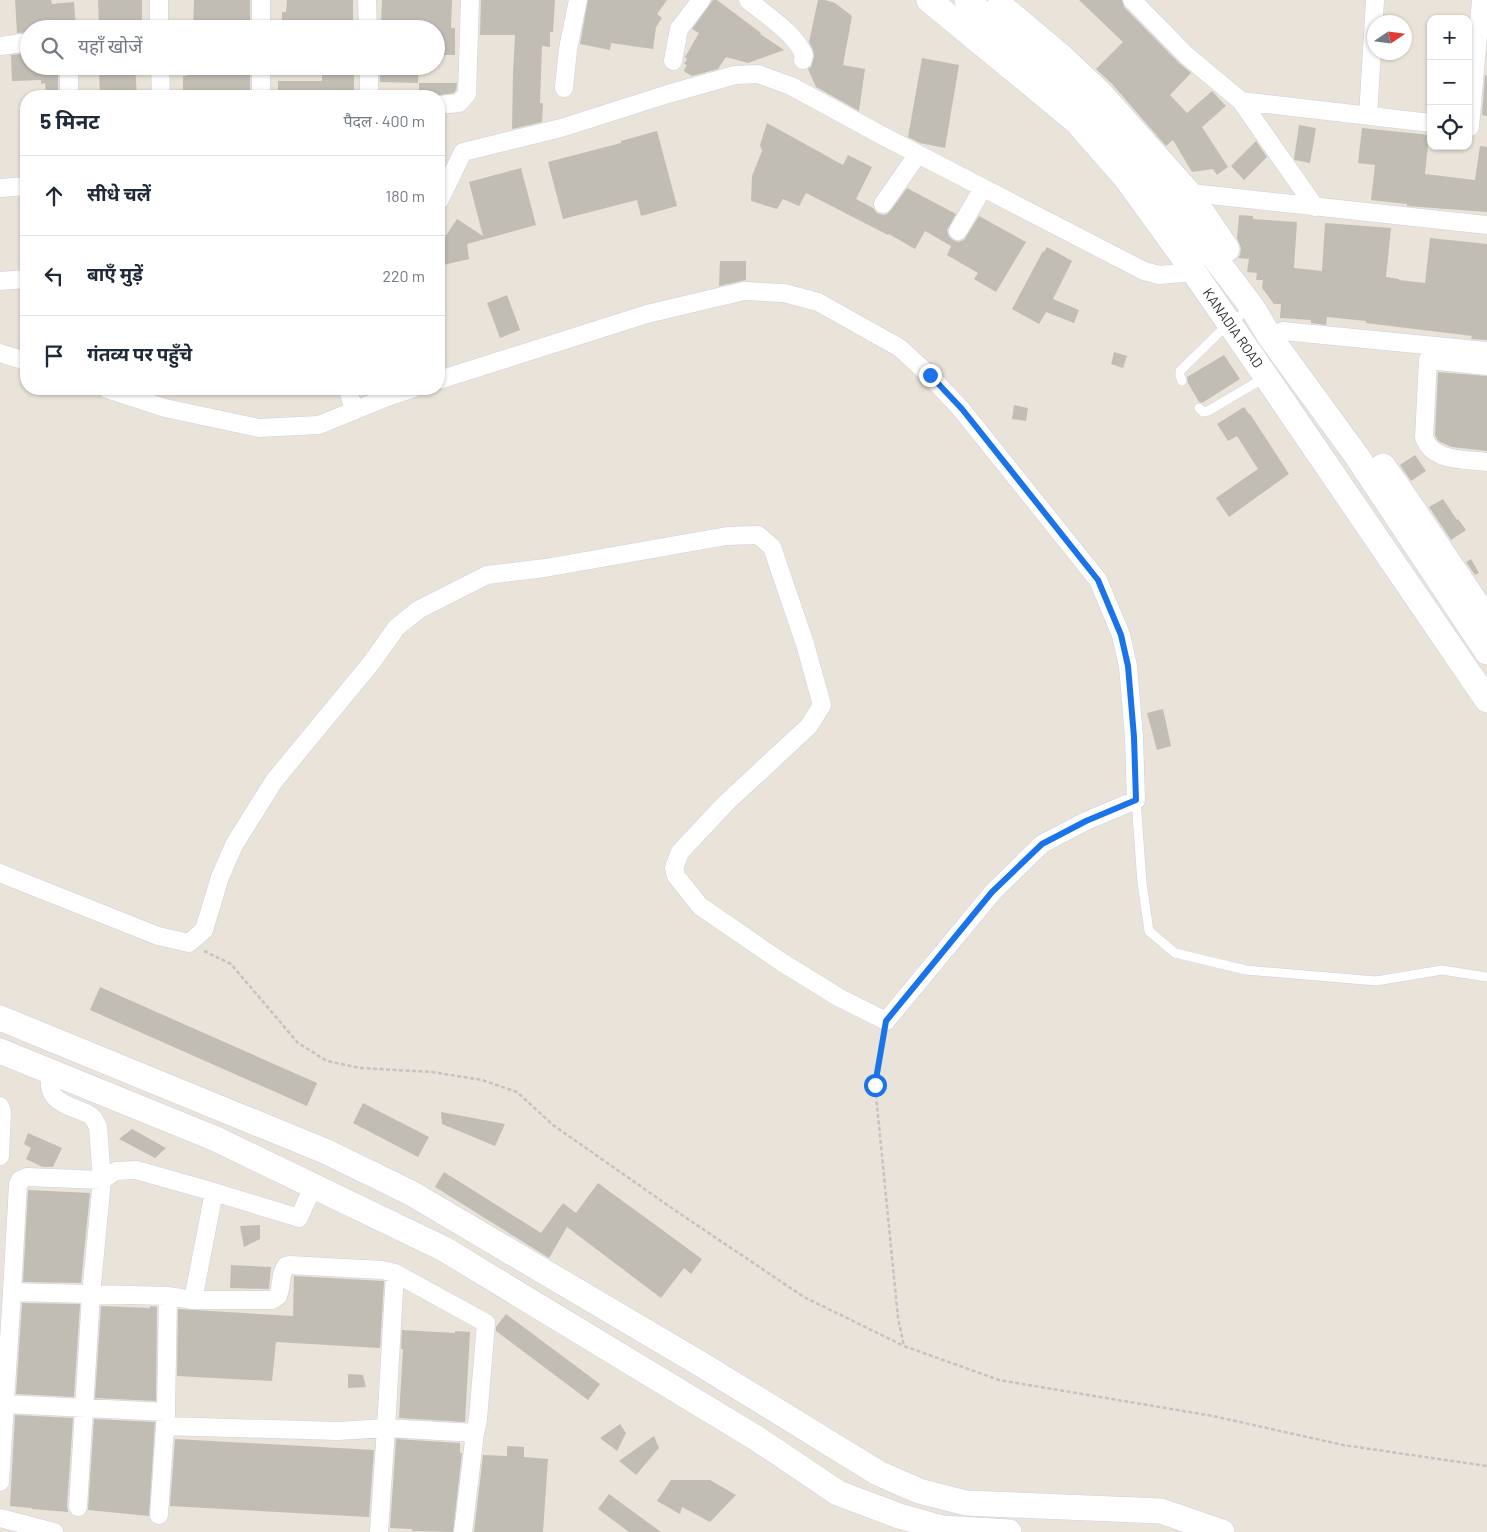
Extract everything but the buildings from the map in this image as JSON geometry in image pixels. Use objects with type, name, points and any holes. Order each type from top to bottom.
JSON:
[{"type":"street","points":[[159,0],[159,20]]},
{"type":"street","points":[[261,0],[261,20]]},
{"type":"street","points":[[367,0],[368,20]]},
{"type":"street","points":[[445,104],[459,103],[467,94],[470,0]]},
{"type":"street","points":[[564,88],[568,49],[578,0]]},
{"type":"street","points":[[674,61],[679,29],[701,0]]},
{"type":"street","points":[[748,0],[792,36],[801,47],[804,55],[803,60]]},
{"type":"street","name":"KANADIA ROAD","points":[[929,0],[1076,122],[1125,178],[1194,272],[1487,700]]},
{"type":"street","name":"KANADIA ROAD","points":[[967,0],[1016,30],[1095,101],[1137,147],[1162,190],[1252,307],[1277,334],[1356,455],[1435,557],[1487,652]]},
{"type":"street","points":[[994,0],[1016,30]]},
{"type":"street","points":[[1132,0],[1186,55],[1242,101],[1315,207]]},
{"type":"street","points":[[1368,116],[1375,0]]},
{"type":"street","points":[[1475,128],[1481,0]]},
{"type":"street","points":[[0,46],[20,43]]},
{"type":"street","points":[[445,189],[463,152],[561,128],[735,75],[758,74],[791,86],[1144,271],[1159,274],[1194,272]]},
{"type":"street","points":[[69,75],[69,90]]},
{"type":"street","points":[[160,75],[161,90]]},
{"type":"street","points":[[261,75],[261,90]]},
{"type":"street","points":[[369,75],[369,90]]},
{"type":"street","points":[[1242,101],[1427,123]]},
{"type":"street","points":[[1137,147],[1189,192],[1277,334],[1487,351]]},
{"type":"street","points":[[883,204],[918,154]]},
{"type":"street","points":[[0,188],[20,186]]},
{"type":"street","points":[[958,231],[983,188]]},
{"type":"street","points":[[1162,190],[1487,225]]},
{"type":"street","points":[[0,281],[20,279]]},
{"type":"street","points":[[0,873],[158,936],[189,943],[204,930],[220,877],[234,845],[274,781],[372,662],[396,628],[418,610],[487,575],[545,568],[727,536],[758,534],[772,547],[805,644],[822,705],[809,726],[726,803],[680,852],[674,868],[676,876],[700,906],[780,961],[838,997],[886,1021],[992,892],[1042,844],[1086,821],[1136,800],[1134,737],[1128,666],[1121,635],[1098,580],[962,409],[930,375],[900,348],[818,302],[784,293],[744,291],[647,314],[445,378]]},
{"type":"street","points":[[0,354],[20,359]]},
{"type":"street","points":[[1487,366],[1428,360],[1424,437],[1426,445],[1433,452],[1447,457],[1487,462]]},
{"type":"street","points":[[125,395],[165,408],[259,428],[319,426],[396,395]]},
{"type":"street","points":[[350,395],[354,411]]},
{"type":"street","points":[[1435,557],[1487,619]]},
{"type":"street","points":[[0,1018],[327,1152],[411,1194],[704,1366],[878,1473],[919,1491],[966,1503],[1161,1511],[1222,1532]]},
{"type":"street","points":[[0,1051],[216,1139],[444,1249],[756,1438],[838,1493],[899,1516],[942,1528],[1009,1532]]},
{"type":"street","points":[[51,1072],[49,1081],[51,1094],[56,1100],[88,1114],[98,1127],[102,1180],[91,1295],[78,1508]]},
{"type":"street","points":[[0,1106],[2,1121],[0,1156]]},
{"type":"street","points":[[0,1482],[18,1184],[20,1180],[28,1177],[102,1180],[116,1171],[136,1170],[298,1218],[313,1186]]},
{"type":"street","points":[[193,1300],[214,1192]]},
{"type":"street","points":[[12,1292],[168,1296],[193,1300],[272,1300],[278,1296],[282,1283],[283,1269],[290,1265],[382,1270],[395,1273],[486,1323],[478,1419],[463,1532]]},
{"type":"street","points":[[378,1532],[395,1273]]},
{"type":"street","points":[[159,1515],[165,1419],[168,1296]]},
{"type":"street","points":[[6,1404],[84,1408],[165,1419],[338,1430],[386,1428],[475,1433]]},
{"type":"street","points":[[0,1518],[54,1532]]},
{"type":"lane","points":[[1182,381],[1180,371],[1229,323],[1252,307]]},
{"type":"lane","points":[[1199,408],[1202,412],[1208,411],[1266,376]]},
{"type":"lane","points":[[1136,800],[1142,884],[1149,930],[1175,953],[1246,970],[1376,981],[1442,970],[1487,977]]},
{"type":"path","points":[[189,943],[231,964],[298,1043],[326,1062],[360,1068],[432,1072],[482,1080],[517,1092],[553,1125],[676,1212],[804,1297],[904,1346],[999,1380],[1213,1416],[1343,1444],[1487,1466]]},
{"type":"path","points":[[886,1021],[875,1085],[898,1318],[904,1346]]},
{"type":"route","points":[[875,1085],[886,1021],[992,892],[1042,844],[1086,821],[1136,800],[1134,737],[1128,666],[1121,635],[1098,580],[962,409],[930,375]]}]
